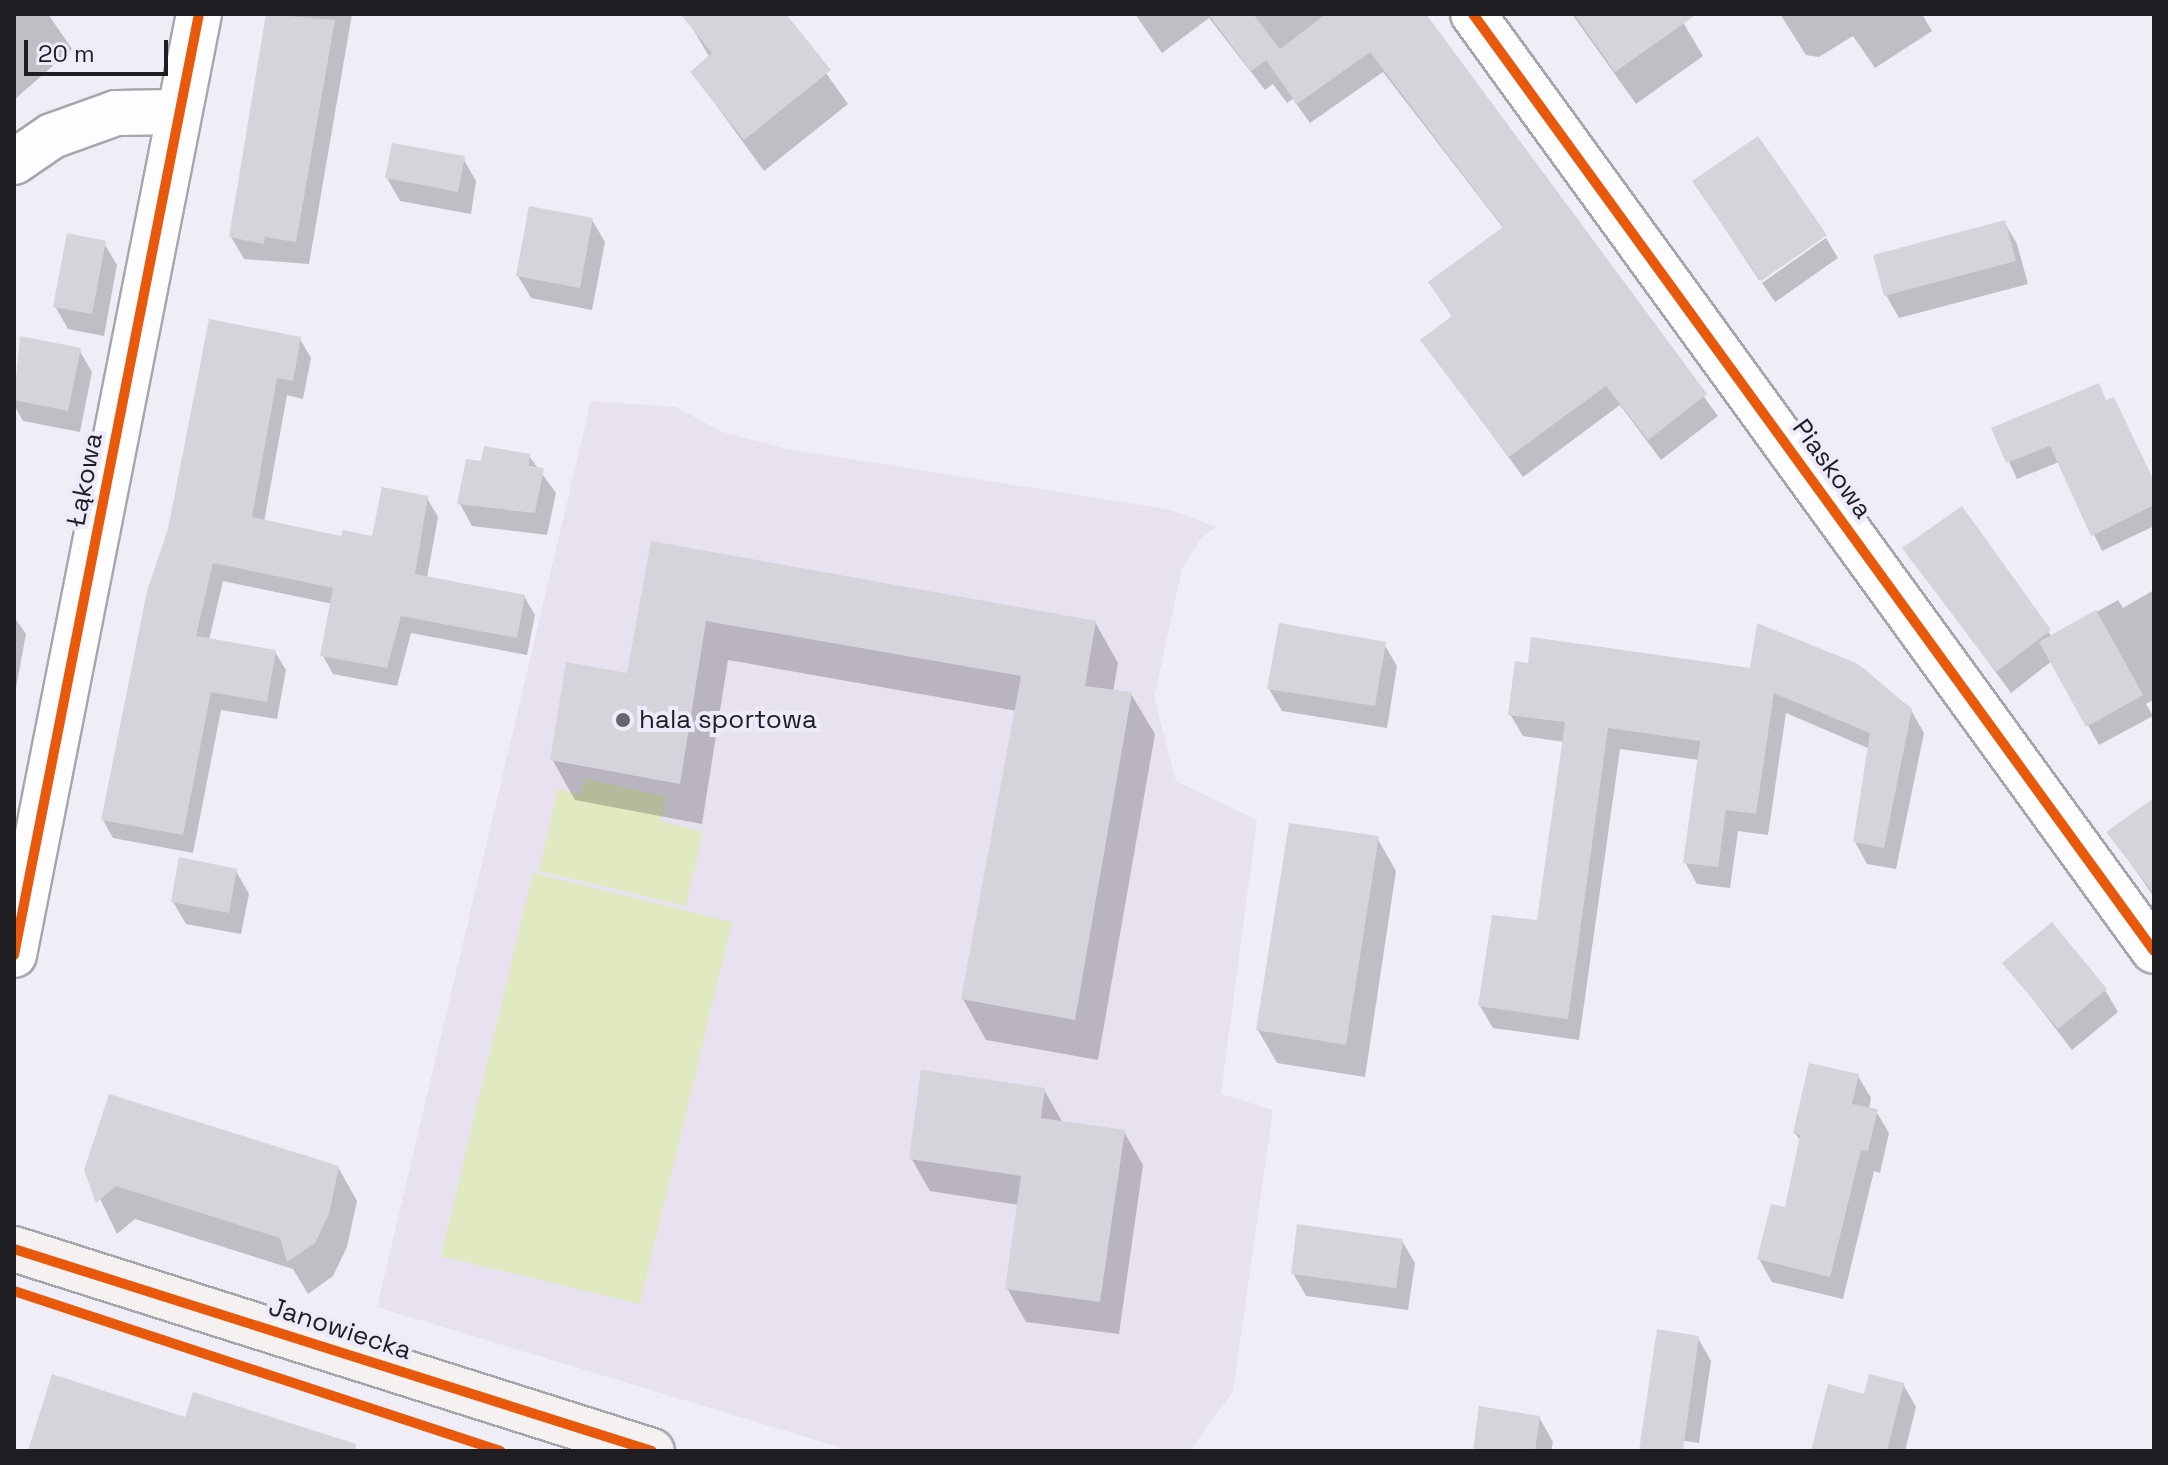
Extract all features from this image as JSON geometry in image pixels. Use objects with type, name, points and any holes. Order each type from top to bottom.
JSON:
[{"type":"street","name":"Łąkowa","points":[[14,955],[199,14]]},
{"type":"street","name":"Piaskowa","points":[[1473,14],[2154,951]]},
{"type":"street","points":[[14,162],[52,136],[116,113],[179,112]]},
{"type":"street","name":"Janowiecka","points":[[14,1249],[652,1451]]},
{"type":"shaded area","points":[[591,401],[675,407],[723,432],[787,449],[1167,509],[1217,527],[1201,538],[1182,569],[1154,698],[1176,781],[1257,820],[1221,1094],[1273,1110],[1233,1391],[1190,1451],[852,1451],[377,1307]]},
{"type":"green space","points":[[585,778],[667,797],[661,821],[703,832],[686,906],[539,871],[558,789],[581,794]]},
{"type":"green space","points":[[533,873],[732,922],[640,1304],[441,1256]]},
{"type":"building","points":[[266,14],[335,20],[296,242],[265,237],[264,244],[229,237]]},
{"type":"building","points":[[680,14],[786,14],[831,70],[744,140],[690,72],[712,53]]},
{"type":"building","points":[[1208,14],[1253,14],[1280,49],[1326,14],[1426,14],[1707,394],[1648,440],[1606,386],[1509,457],[1420,340],[1452,316],[1428,282],[1503,227],[1370,52],[1297,104],[1266,60],[1251,71]]},
{"type":"building","points":[[1574,14],[1697,14],[1615,72]]},
{"type":"building","points":[[1758,136],[1827,235],[1761,281],[1692,181]]},
{"type":"building","points":[[392,143],[465,156],[458,192],[385,178]]},
{"type":"building","points":[[529,206],[593,218],[580,288],[516,276]]},
{"type":"building","points":[[2005,220],[2016,261],[1884,296],[1873,255]]},
{"type":"building","points":[[67,233],[106,241],[92,314],[53,307]]},
{"type":"building","points":[[209,319],[301,337],[293,381],[277,378],[252,517],[341,536],[343,530],[372,536],[382,487],[428,496],[415,574],[525,595],[517,638],[401,616],[387,668],[320,656],[333,588],[213,563],[196,636],[276,650],[267,702],[211,692],[183,835],[101,820],[147,591],[168,529]]},
{"type":"building","points":[[20,336],[81,348],[68,411],[14,400]]},
{"type":"building","points":[[2099,383],[2106,400],[2114,397],[2154,481],[2154,505],[2091,536],[2050,446],[2006,463],[1991,428]]},
{"type":"building","points":[[484,446],[530,454],[529,466],[544,468],[535,513],[457,504],[466,459],[481,461]]},
{"type":"building","points":[[1962,506],[2051,630],[1996,672],[1902,548]]},
{"type":"building","points":[[651,541],[1096,621],[1085,686],[1132,692],[1075,1020],[961,999],[1021,676],[706,621],[680,784],[550,760],[566,662],[627,673]]},
{"type":"building","points":[[2096,610],[2143,695],[2086,727],[2039,642]]},
{"type":"building","points":[[1279,623],[1386,642],[1375,706],[1267,689]]},
{"type":"building","points":[[1757,623],[1856,663],[1912,709],[1884,848],[1853,842],[1870,733],[1774,693],[1756,814],[1726,810],[1718,867],[1683,863],[1700,741],[1608,728],[1568,1019],[1478,1006],[1492,915],[1537,920],[1565,722],[1508,715],[1515,661],[1528,663],[1531,637],[1750,668]]},
{"type":"building","points":[[2154,798],[2154,894],[2106,832]]},
{"type":"building","points":[[1289,823],[1379,836],[1346,1045],[1256,1030]]},
{"type":"building","points":[[179,857],[237,869],[229,913],[171,902]]},
{"type":"building","points":[[2052,922],[2107,989],[2058,1029],[2002,963]]},
{"type":"building","points":[[1809,1063],[1859,1074],[1852,1104],[1878,1109],[1868,1151],[1861,1150],[1830,1277],[1757,1259],[1771,1204],[1785,1207],[1800,1135],[1793,1133]]},
{"type":"building","points":[[921,1070],[1045,1088],[1041,1118],[1125,1130],[1100,1302],[1005,1289],[1021,1176],[909,1159]]},
{"type":"building","points":[[109,1094],[339,1166],[329,1214],[315,1243],[287,1262],[280,1238],[116,1186],[96,1203],[84,1170]]},
{"type":"building","points":[[1297,1224],[1403,1239],[1396,1288],[1291,1274]]},
{"type":"building","points":[[1657,1329],[1699,1336],[1683,1451],[1639,1451]]},
{"type":"building","points":[[52,1374],[185,1417],[193,1392],[356,1444],[355,1451],[28,1451]]},
{"type":"building","points":[[1869,1374],[1904,1383],[1887,1451],[1811,1451],[1828,1384],[1864,1394]]},
{"type":"building","points":[[1479,1406],[1540,1416],[1535,1451],[1473,1451]]},
{"type":"cycle path","points":[[14,955],[199,14]]},
{"type":"cycle path","points":[[1473,14],[2154,951]]},
{"type":"cycle path","points":[[14,1249],[652,1451]]},
{"type":"cycle path","points":[[14,1291],[500,1451]]},
{"type":"place","name":"hala sportowa","points":[[623,720]]}]
